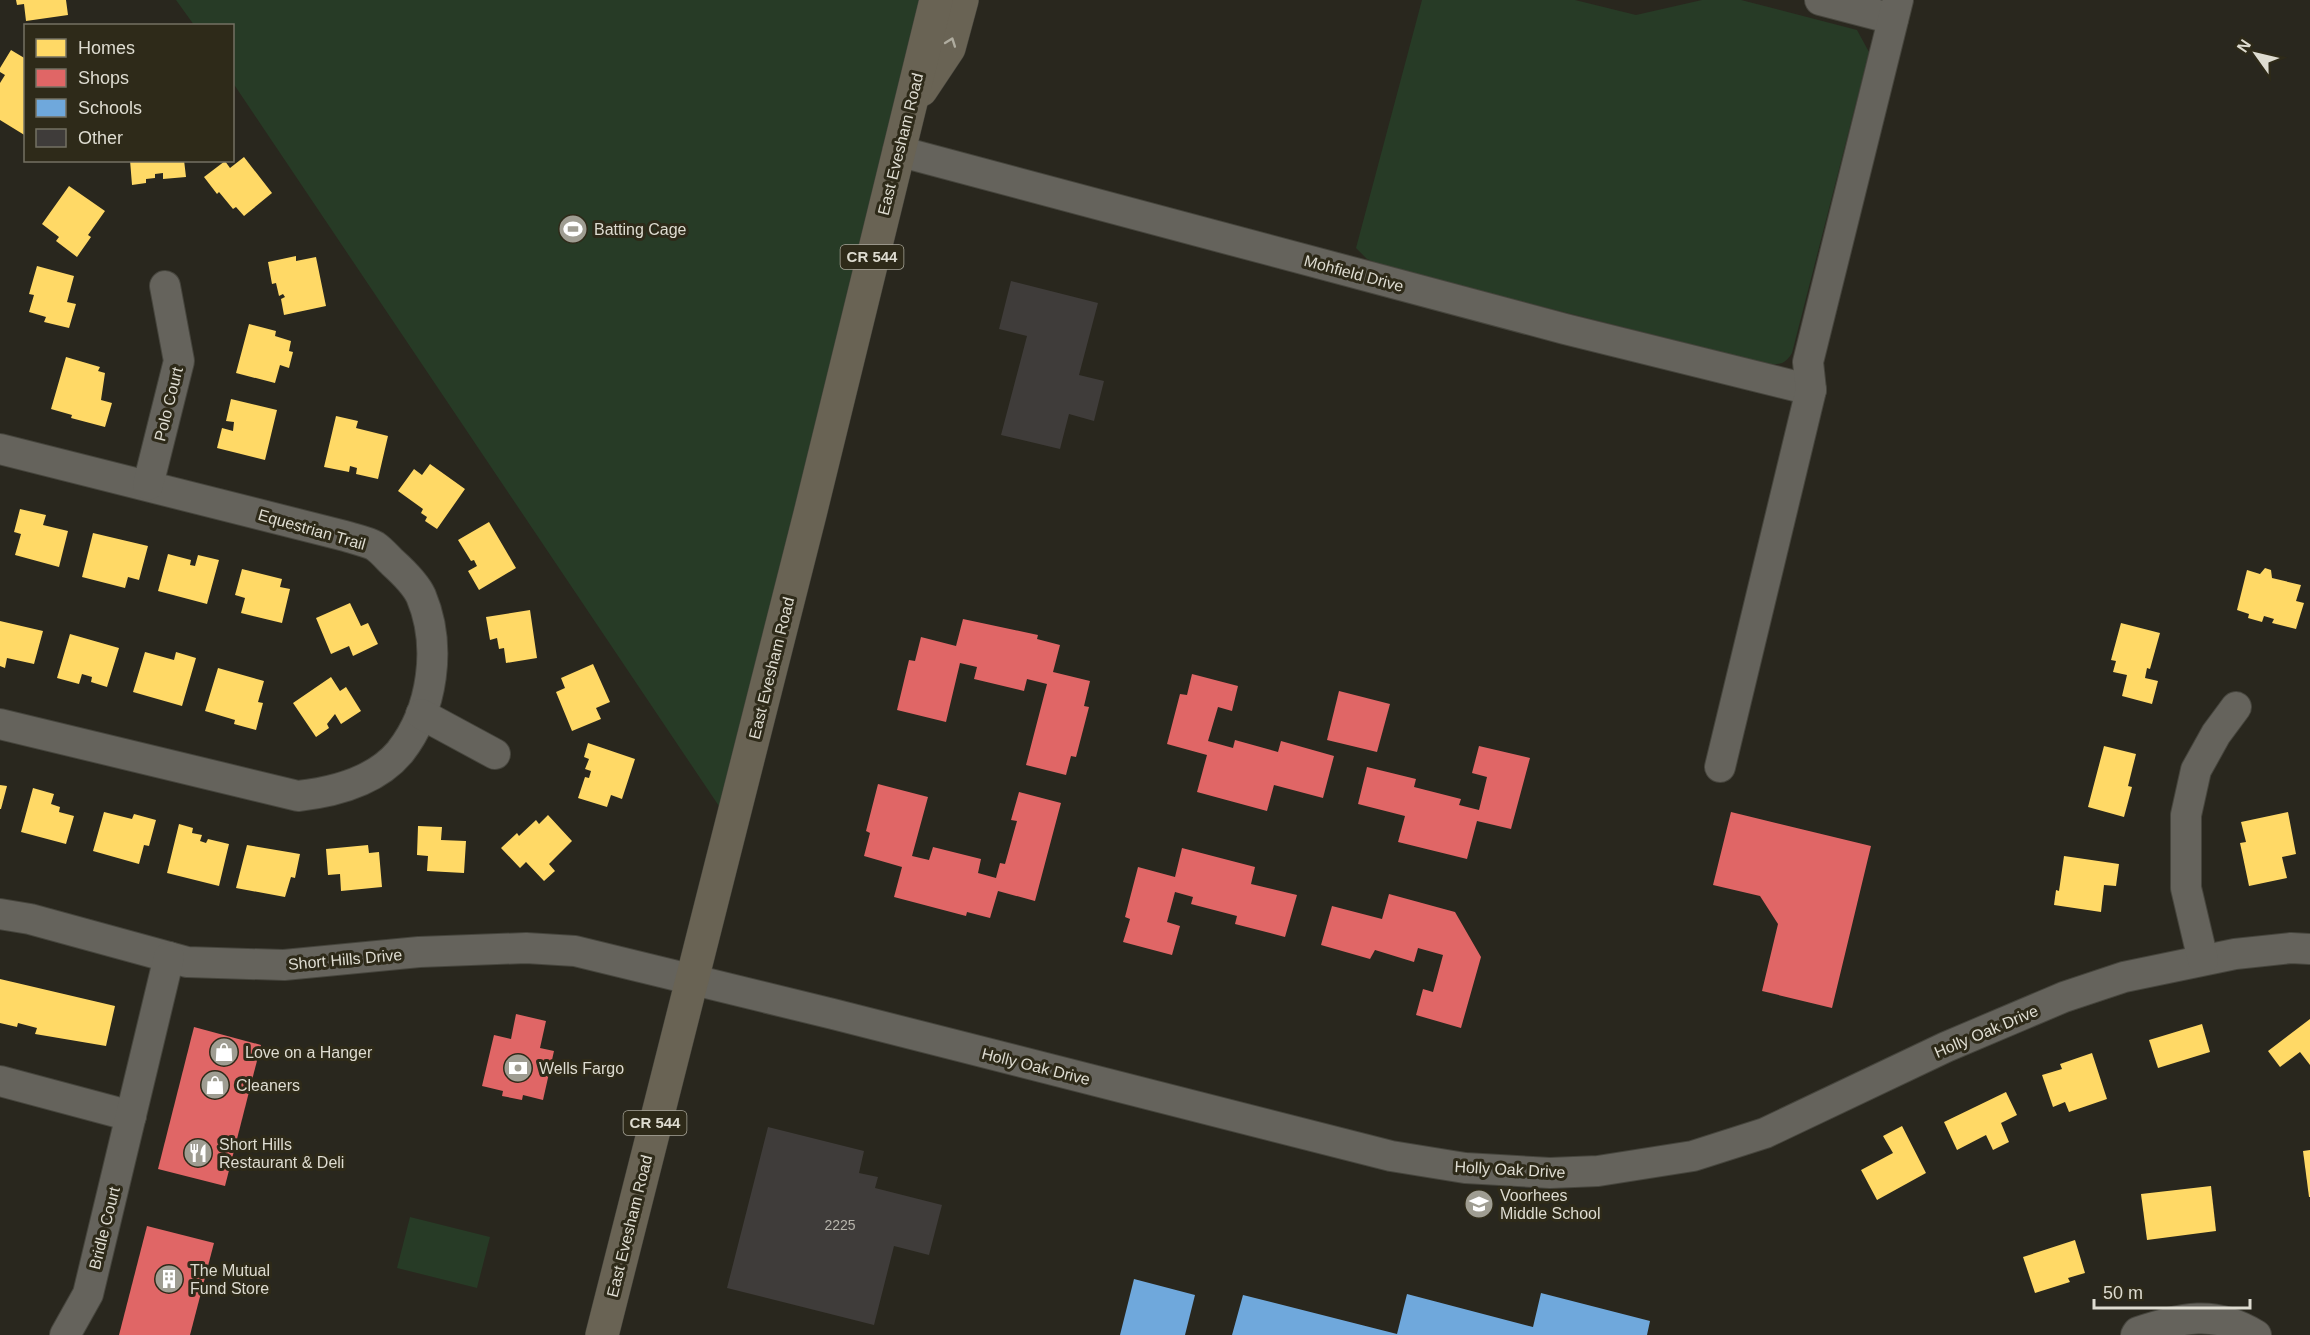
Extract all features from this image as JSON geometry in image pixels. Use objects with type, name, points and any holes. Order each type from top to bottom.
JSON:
[{"type":"main road","name":"East Evesham Road","points":[[602,1335],[810,514],[936,0]]},
{"type":"main road","points":[[909,109],[949,48],[962,0]]},
{"type":"street","points":[[1720,767],[1811,390],[1808,362],[1895,10],[1820,0]]},
{"type":"street","name":"Mohfield Drive","points":[[898,151],[1565,329],[1811,390]]},
{"type":"street","name":"Polo Court","points":[[148,485],[179,361],[165,286]]},
{"type":"street","name":"Equestrian Trail","points":[[0,449],[148,485],[345,536],[375,546],[402,571],[420,594],[429,621],[433,671],[421,714],[399,752],[382,768],[355,784],[327,793],[298,796],[0,724]]},
{"type":"street","points":[[2203,960],[2186,888],[2186,815],[2196,770],[2216,734],[2236,707]]},
{"type":"street","points":[[421,714],[495,754]]},
{"type":"street","name":"Short Hills Drive","points":[[0,914],[30,919],[187,962],[284,965],[419,952],[526,948],[575,951],[692,978]]},
{"type":"street","name":"Holly Oak Drive","points":[[692,978],[1391,1156],[1465,1168],[1550,1173],[1598,1171],[1693,1156],[1765,1133],[1946,1047],[2064,997],[2124,977],[2235,954],[2291,948],[2310,949]]},
{"type":"street","name":"Bridle Court","points":[[65,1335],[88,1294],[169,957]]},
{"type":"street","points":[[0,1081],[131,1116]]},
{"type":"street","points":[[2136,1335],[2138,1332],[2169,1322],[2198,1317],[2223,1319],[2256,1335]]},
{"type":"green space","points":[[176,0],[936,0],[731,824],[234,84],[234,24],[193,24]]},
{"type":"green space","points":[[1422,0],[1575,0],[1636,15],[1702,0],[1741,0],[1857,30],[1869,52],[1792,353],[1788,359],[1780,364],[1769,364],[1386,267],[1367,259],[1356,248]]},
{"type":"green space","points":[[410,1217],[490,1237],[477,1288],[397,1268]]},
{"type":"building: Homes","points":[[16,0],[66,0],[68,15],[26,21],[24,4],[17,5]]},
{"type":"building: Homes","points":[[11,50],[24,58],[24,135],[0,120],[0,83],[5,75],[0,72]]},
{"type":"building: Homes","points":[[244,157],[272,193],[244,216],[236,207],[233,209],[219,192],[217,194],[204,177],[224,162],[230,168]]},
{"type":"building: Homes","points":[[130,162],[184,162],[186,177],[163,179],[163,173],[155,174],[155,178],[146,179],[146,183],[132,185]]},
{"type":"building: Homes","points":[[69,186],[105,211],[88,235],[91,237],[77,257],[56,241],[59,237],[42,224]]},
{"type":"building: Homes","points":[[296,256],[296,261],[316,257],[326,306],[284,315],[281,299],[285,297],[283,294],[279,296],[276,283],[272,284],[268,262]]},
{"type":"building: Homes","points":[[37,266],[74,276],[67,302],[76,304],[69,328],[44,322],[46,317],[29,312],[34,295],[29,294]]},
{"type":"building: Homes","points":[[249,324],[276,331],[275,336],[291,341],[289,351],[293,352],[289,368],[280,365],[275,383],[236,373]]},
{"type":"building: Homes","points":[[66,357],[100,367],[98,371],[105,373],[101,400],[112,403],[105,427],[71,418],[72,415],[51,409]]},
{"type":"building: Homes","points":[[231,399],[277,410],[265,460],[217,448],[222,428],[233,431],[234,422],[226,421]]},
{"type":"building: Homes","points":[[336,416],[358,421],[356,428],[388,436],[378,479],[356,474],[357,468],[350,466],[349,472],[324,467]]},
{"type":"building: Homes","points":[[430,464],[465,489],[437,529],[425,521],[427,517],[421,513],[423,509],[398,491],[414,469],[422,475]]},
{"type":"building: Homes","points":[[20,509],[46,515],[43,525],[68,531],[59,567],[15,555],[21,534],[14,532]]},
{"type":"building: Homes","points":[[489,522],[516,568],[479,590],[468,571],[477,566],[474,560],[471,561],[458,540]]},
{"type":"building: Homes","points":[[93,533],[148,546],[139,580],[128,577],[125,588],[82,577]]},
{"type":"building: Homes","points":[[168,554],[191,560],[190,565],[195,566],[198,555],[219,560],[207,604],[158,591]]},
{"type":"building: Homes","points":[[2265,568],[2271,570],[2272,578],[2301,585],[2296,601],[2304,603],[2296,629],[2272,623],[2274,619],[2264,616],[2262,622],[2248,618],[2249,614],[2237,610],[2247,570],[2260,574]]},
{"type":"building: Homes","points":[[242,569],[282,579],[280,587],[290,589],[282,623],[241,613],[245,598],[235,595]]},
{"type":"building: Homes","points":[[350,603],[361,626],[368,623],[378,644],[353,656],[349,646],[331,654],[316,618]]},
{"type":"building: Homes","points":[[530,610],[537,658],[506,663],[504,648],[499,649],[497,638],[490,640],[486,617]]},
{"type":"building: Homes","points":[[0,621],[43,631],[34,664],[7,658],[5,668],[0,666]]},
{"type":"building: Homes","points":[[2121,623],[2160,633],[2150,669],[2147,668],[2145,678],[2158,681],[2152,704],[2122,696],[2127,675],[2113,672],[2116,661],[2111,660]]},
{"type":"building: Homes","points":[[70,634],[119,648],[107,687],[91,682],[92,677],[82,674],[79,684],[57,678]]},
{"type":"building: Homes","points":[[145,652],[174,660],[176,652],[196,658],[182,706],[133,692]]},
{"type":"building: Homes","points":[[593,664],[610,702],[596,708],[601,719],[572,731],[556,692],[565,688],[561,678]]},
{"type":"building: Homes","points":[[218,668],[264,681],[258,702],[263,703],[256,730],[234,724],[235,720],[205,711]]},
{"type":"building: Homes","points":[[331,677],[340,691],[346,687],[361,711],[341,724],[335,714],[327,724],[329,728],[316,737],[293,703]]},
{"type":"building: Homes","points":[[588,743],[635,759],[622,799],[611,795],[607,807],[578,798],[585,777],[589,778],[591,771],[585,769],[589,759],[584,757]]},
{"type":"building: Homes","points":[[2104,746],[2136,754],[2128,786],[2132,787],[2124,817],[2088,807]]},
{"type":"building: Homes","points":[[0,785],[7,786],[1,809],[0,809]]},
{"type":"building: Homes","points":[[33,788],[54,794],[51,804],[60,807],[59,812],[74,816],[66,844],[21,832]]},
{"type":"building: Homes","points":[[104,812],[132,819],[134,814],[156,820],[149,846],[144,845],[139,864],[93,851]]},
{"type":"building: Homes","points":[[2288,812],[2296,854],[2282,857],[2287,878],[2249,886],[2240,843],[2246,842],[2241,822]]},
{"type":"building: Homes","points":[[548,815],[572,841],[549,864],[555,871],[544,881],[526,862],[520,868],[501,848],[517,833],[519,836],[536,820],[539,824]]},
{"type":"building: Homes","points":[[179,824],[193,828],[192,833],[202,835],[200,841],[206,843],[208,839],[229,844],[219,886],[167,873]]},
{"type":"building: Homes","points":[[418,826],[442,827],[441,840],[466,841],[464,873],[427,871],[428,856],[417,855]]},
{"type":"building: Homes","points":[[247,845],[300,854],[295,878],[291,877],[285,897],[236,888]]},
{"type":"building: Homes","points":[[368,845],[369,853],[379,852],[382,887],[341,891],[340,874],[328,875],[326,849]]},
{"type":"building: Homes","points":[[2064,856],[2119,864],[2116,886],[2104,885],[2101,912],[2054,905],[2056,890],[2059,891]]},
{"type":"building: Homes","points":[[0,979],[115,1006],[106,1046],[35,1034],[37,1028],[18,1023],[17,1027],[0,1023]]},
{"type":"building: Homes","points":[[2310,1019],[2310,1065],[2300,1052],[2280,1067],[2268,1051]]},
{"type":"building: Homes","points":[[2202,1024],[2210,1052],[2158,1068],[2149,1040]]},
{"type":"building: Homes","points":[[2092,1053],[2107,1099],[2069,1112],[2065,1102],[2053,1107],[2042,1075],[2062,1069],[2060,1064]]},
{"type":"building: Homes","points":[[2006,1092],[2017,1115],[2001,1123],[2009,1142],[1993,1150],[1986,1135],[1957,1150],[1944,1122]]},
{"type":"building: Homes","points":[[1902,1126],[1926,1173],[1877,1200],[1861,1170],[1893,1153],[1883,1136]]},
{"type":"building: Homes","points":[[2310,1150],[2310,1197],[2309,1197],[2303,1151]]},
{"type":"building: Homes","points":[[2211,1186],[2216,1231],[2147,1240],[2141,1194]]},
{"type":"building: Homes","points":[[2075,1240],[2085,1273],[2068,1278],[2070,1282],[2035,1293],[2023,1257]]},
{"type":"building: Shops","points":[[963,619],[1038,635],[1037,639],[1060,645],[1053,672],[1090,681],[1084,706],[1089,707],[1076,757],[1071,756],[1066,775],[1026,765],[1047,684],[1027,679],[1024,691],[974,679],[977,667],[960,663],[946,722],[897,710],[909,660],[915,661],[921,637],[956,646]]},
{"type":"building: Shops","points":[[1192,674],[1238,686],[1232,711],[1218,707],[1208,741],[1233,748],[1235,740],[1278,752],[1281,741],[1334,756],[1323,798],[1274,785],[1267,811],[1197,792],[1207,755],[1167,744],[1180,694],[1187,695]]},
{"type":"building: Shops","points":[[1339,691],[1390,704],[1377,752],[1327,740]]},
{"type":"building: Shops","points":[[1479,746],[1530,758],[1511,829],[1477,821],[1467,859],[1398,842],[1405,816],[1358,804],[1367,767],[1416,779],[1414,787],[1461,799],[1459,805],[1479,810],[1487,777],[1472,773]]},
{"type":"building: Shops","points":[[878,784],[928,797],[912,856],[929,860],[933,847],[981,859],[978,873],[996,878],[1000,863],[1005,864],[1017,821],[1011,820],[1019,792],[1061,803],[1035,901],[998,891],[990,918],[967,912],[966,916],[894,897],[902,867],[864,856],[870,833],[866,831]]},
{"type":"building: Shops","points":[[1731,812],[1871,846],[1832,1008],[1762,991],[1778,924],[1760,896],[1713,885]]},
{"type":"building: Shops","points":[[1182,848],[1255,867],[1251,884],[1297,895],[1285,937],[1235,924],[1237,916],[1191,904],[1193,897],[1175,892],[1167,922],[1180,926],[1172,955],[1123,942],[1130,919],[1125,917],[1138,867],[1175,877]]},
{"type":"building: Shops","points":[[1389,894],[1455,912],[1481,957],[1461,1028],[1416,1015],[1423,989],[1433,992],[1443,955],[1418,948],[1414,962],[1375,950],[1370,959],[1321,945],[1332,906],[1382,919]]},
{"type":"building: Shops","name":"Wells Fargo","points":[[516,1014],[546,1021],[540,1048],[554,1051],[543,1100],[523,1095],[522,1100],[502,1096],[503,1091],[482,1086],[494,1035],[511,1039]]},
{"type":"building: Shops","points":[[194,1027],[261,1045],[225,1186],[158,1169]]},
{"type":"building: Shops","points":[[147,1226],[214,1243],[190,1335],[119,1335]]},
{"type":"building: Schools","points":[[1134,1279],[1195,1295],[1185,1335],[1120,1335]]},
{"type":"building: Schools","points":[[1541,1293],[1650,1321],[1647,1335],[1232,1335],[1243,1295],[1397,1334],[1407,1294],[1533,1327]]},
{"type":"building: Other","points":[[1011,281],[1098,303],[1079,375],[1104,381],[1094,421],[1069,414],[1060,449],[1001,435],[1027,336],[999,329]]},
{"type":"building: Other","points":[[768,1127],[864,1151],[859,1173],[878,1177],[875,1188],[942,1205],[929,1255],[894,1246],[874,1325],[727,1288]]},
{"type":"place","name":"Batting Cage","points":[[573,229]]},
{"type":"place","name":"Love on a Hanger","points":[[224,1052]]},
{"type":"place","name":"Wells Fargo","points":[[518,1068]]},
{"type":"place","name":"Cleaners","points":[[215,1085]]},
{"type":"place","name":"Short Hills Restaurant & Deli","points":[[198,1153]]},
{"type":"place","name":"Voorhees Middle School","points":[[1479,1204]]},
{"type":"place","name":"The Mutual Fund Store","points":[[169,1279]]}]
